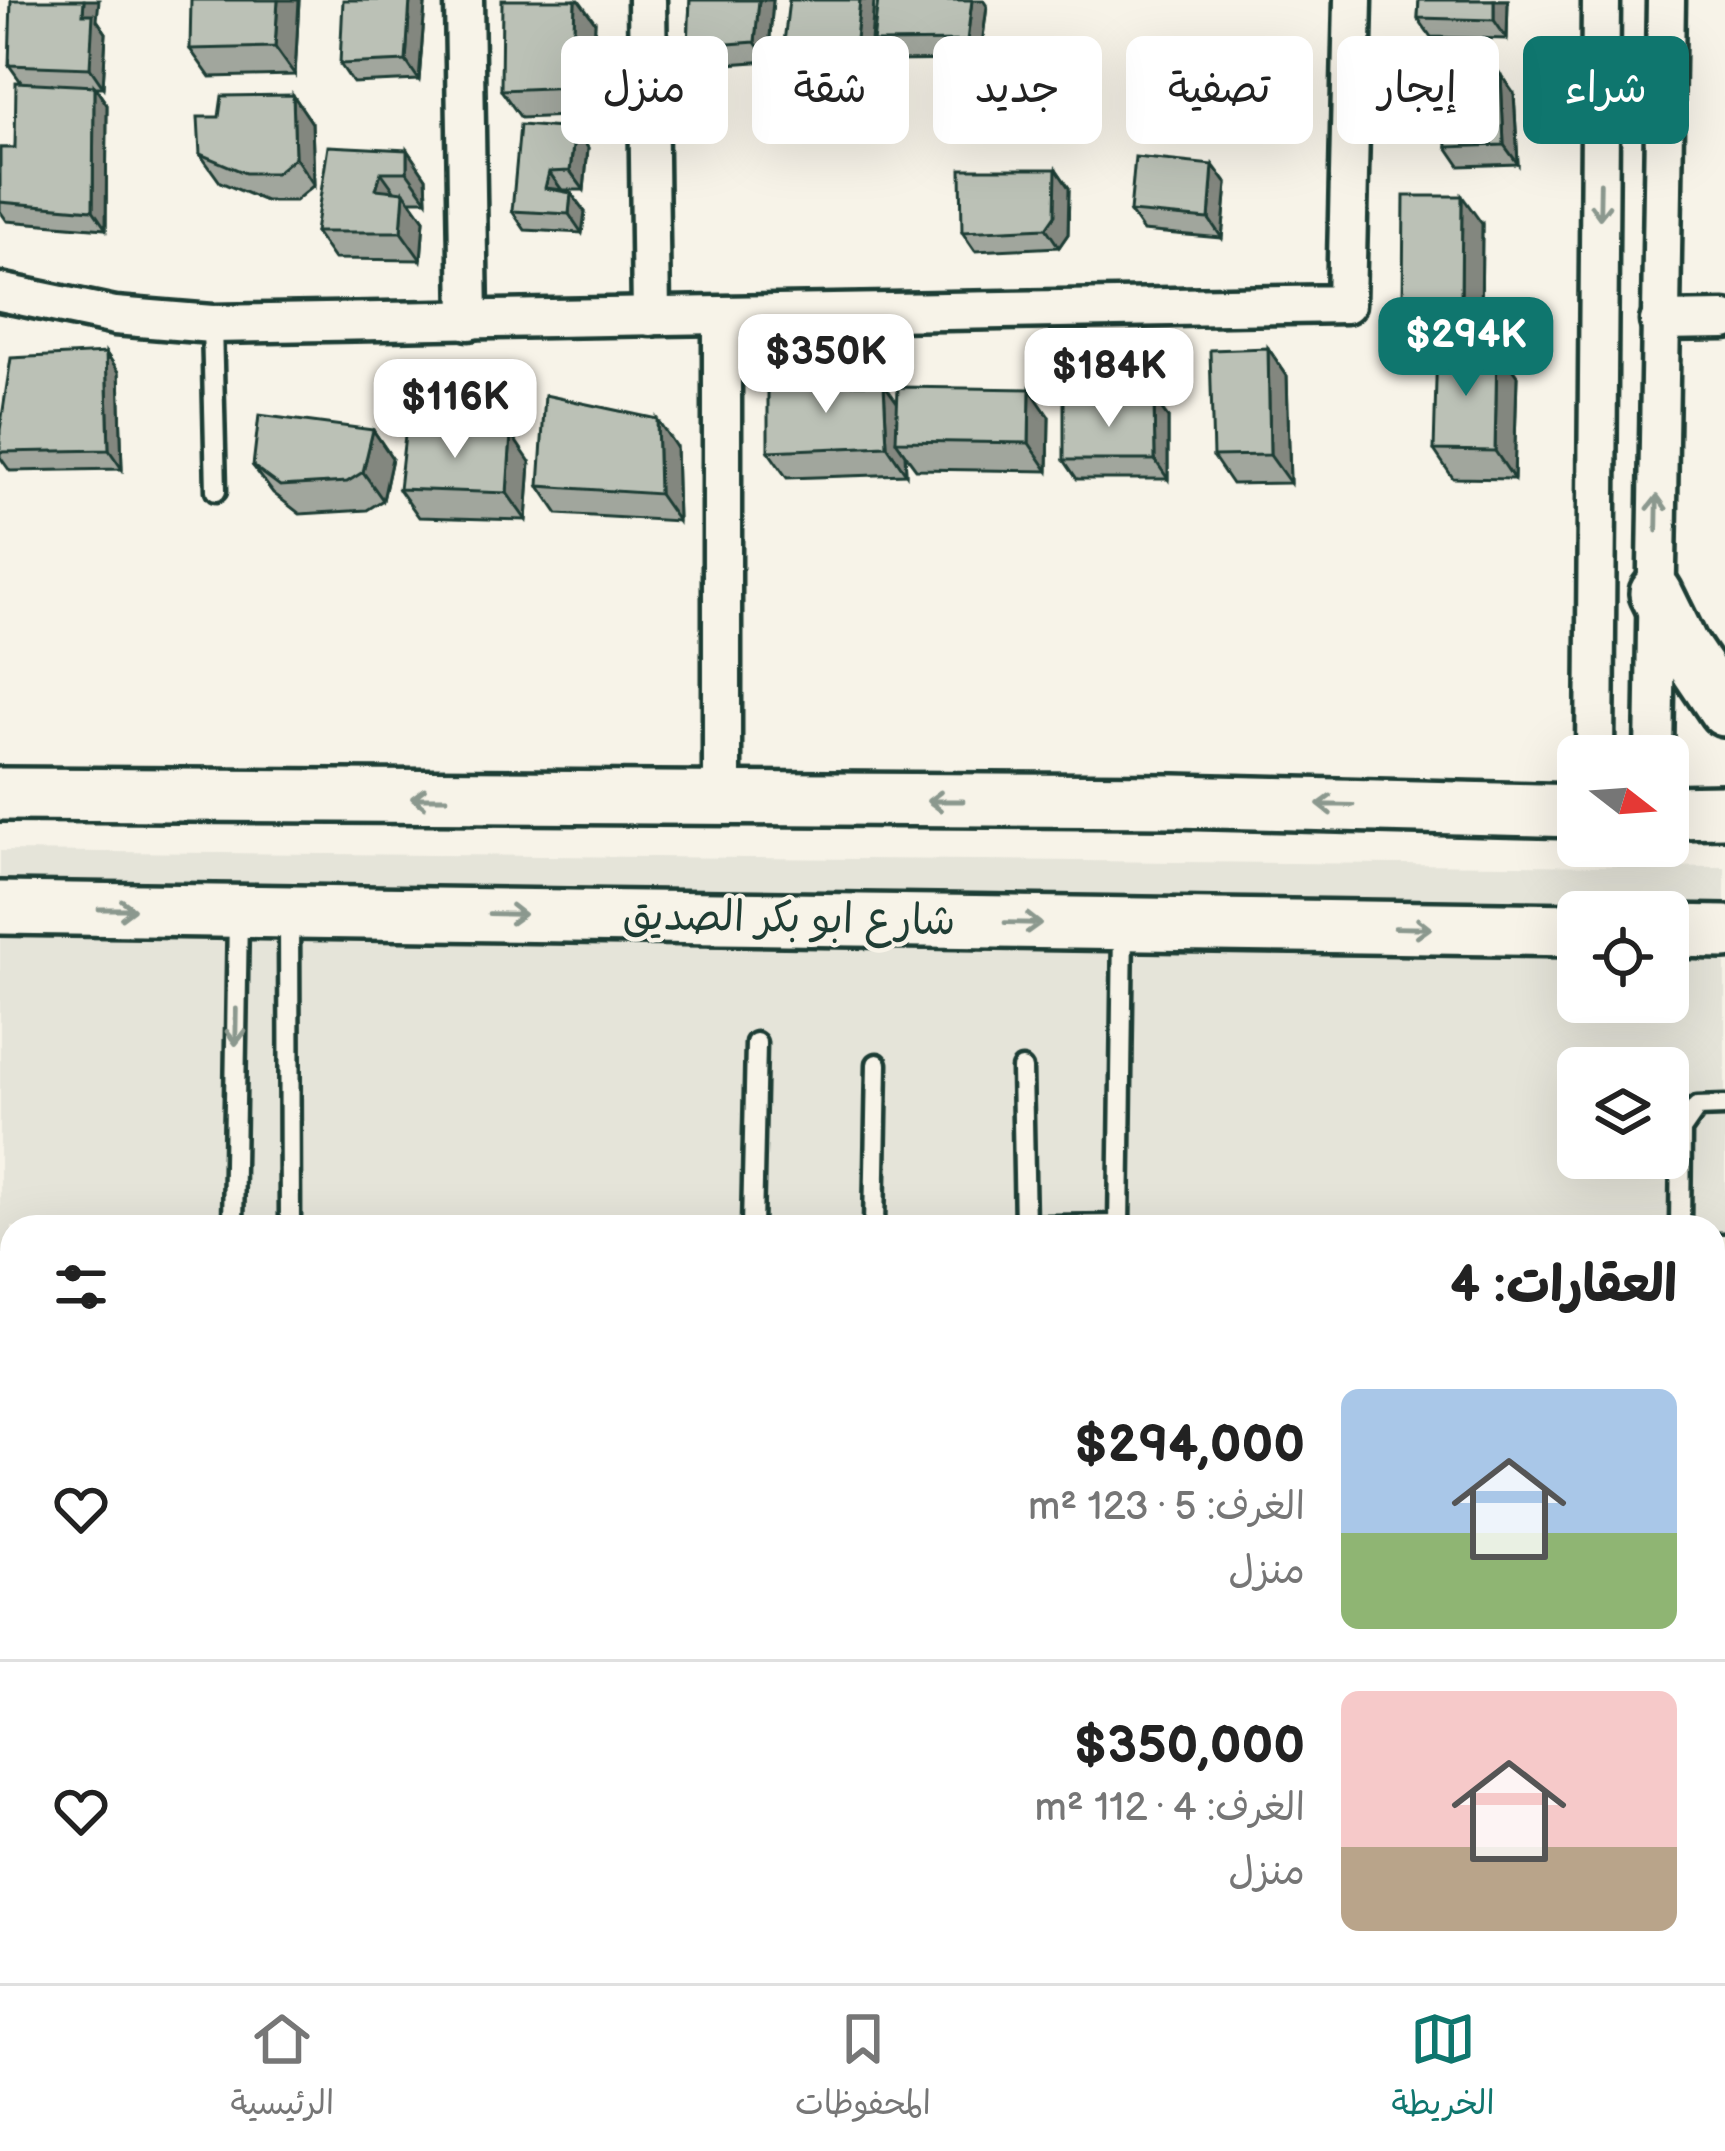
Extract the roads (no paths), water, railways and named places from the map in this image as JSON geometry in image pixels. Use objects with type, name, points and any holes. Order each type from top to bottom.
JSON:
[{"type":"main road","points":[[1656,593],[1682,646],[1725,710]]},
{"type":"main road","points":[[0,794],[1175,802],[1557,811]]},
{"type":"main road","points":[[1689,812],[1725,811]]},
{"type":"main road","name":"شارع ابو بكر الصديق","points":[[0,908],[1557,930]]},
{"type":"main road","points":[[1689,931],[1725,932]]},
{"type":"street","points":[[464,0],[469,321]]},
{"type":"street","points":[[647,0],[651,317]]},
{"type":"street","points":[[0,292],[115,316],[212,324],[1346,304],[1353,0]]},
{"type":"street","points":[[1595,735],[1601,0]]},
{"type":"street","points":[[1655,735],[1666,0]]},
{"type":"street","points":[[722,316],[722,800]]},
{"type":"street","points":[[1659,321],[1725,320]]},
{"type":"street","points":[[1595,718],[1655,717]]},
{"type":"lane","points":[[212,324],[216,491]]},
{"type":"lane","points":[[233,1215],[238,910]]},
{"type":"lane","points":[[289,910],[290,1215]]},
{"type":"lane","points":[[1119,1215],[1123,924]]},
{"type":"lane","points":[[752,1215],[755,1043]]},
{"type":"lane","points":[[874,1215],[877,1064]]},
{"type":"lane","points":[[1022,1070],[1025,1215]]},
{"type":"lane","points":[[1680,1215],[1681,1130],[1697,1107],[1725,1106]]}]
